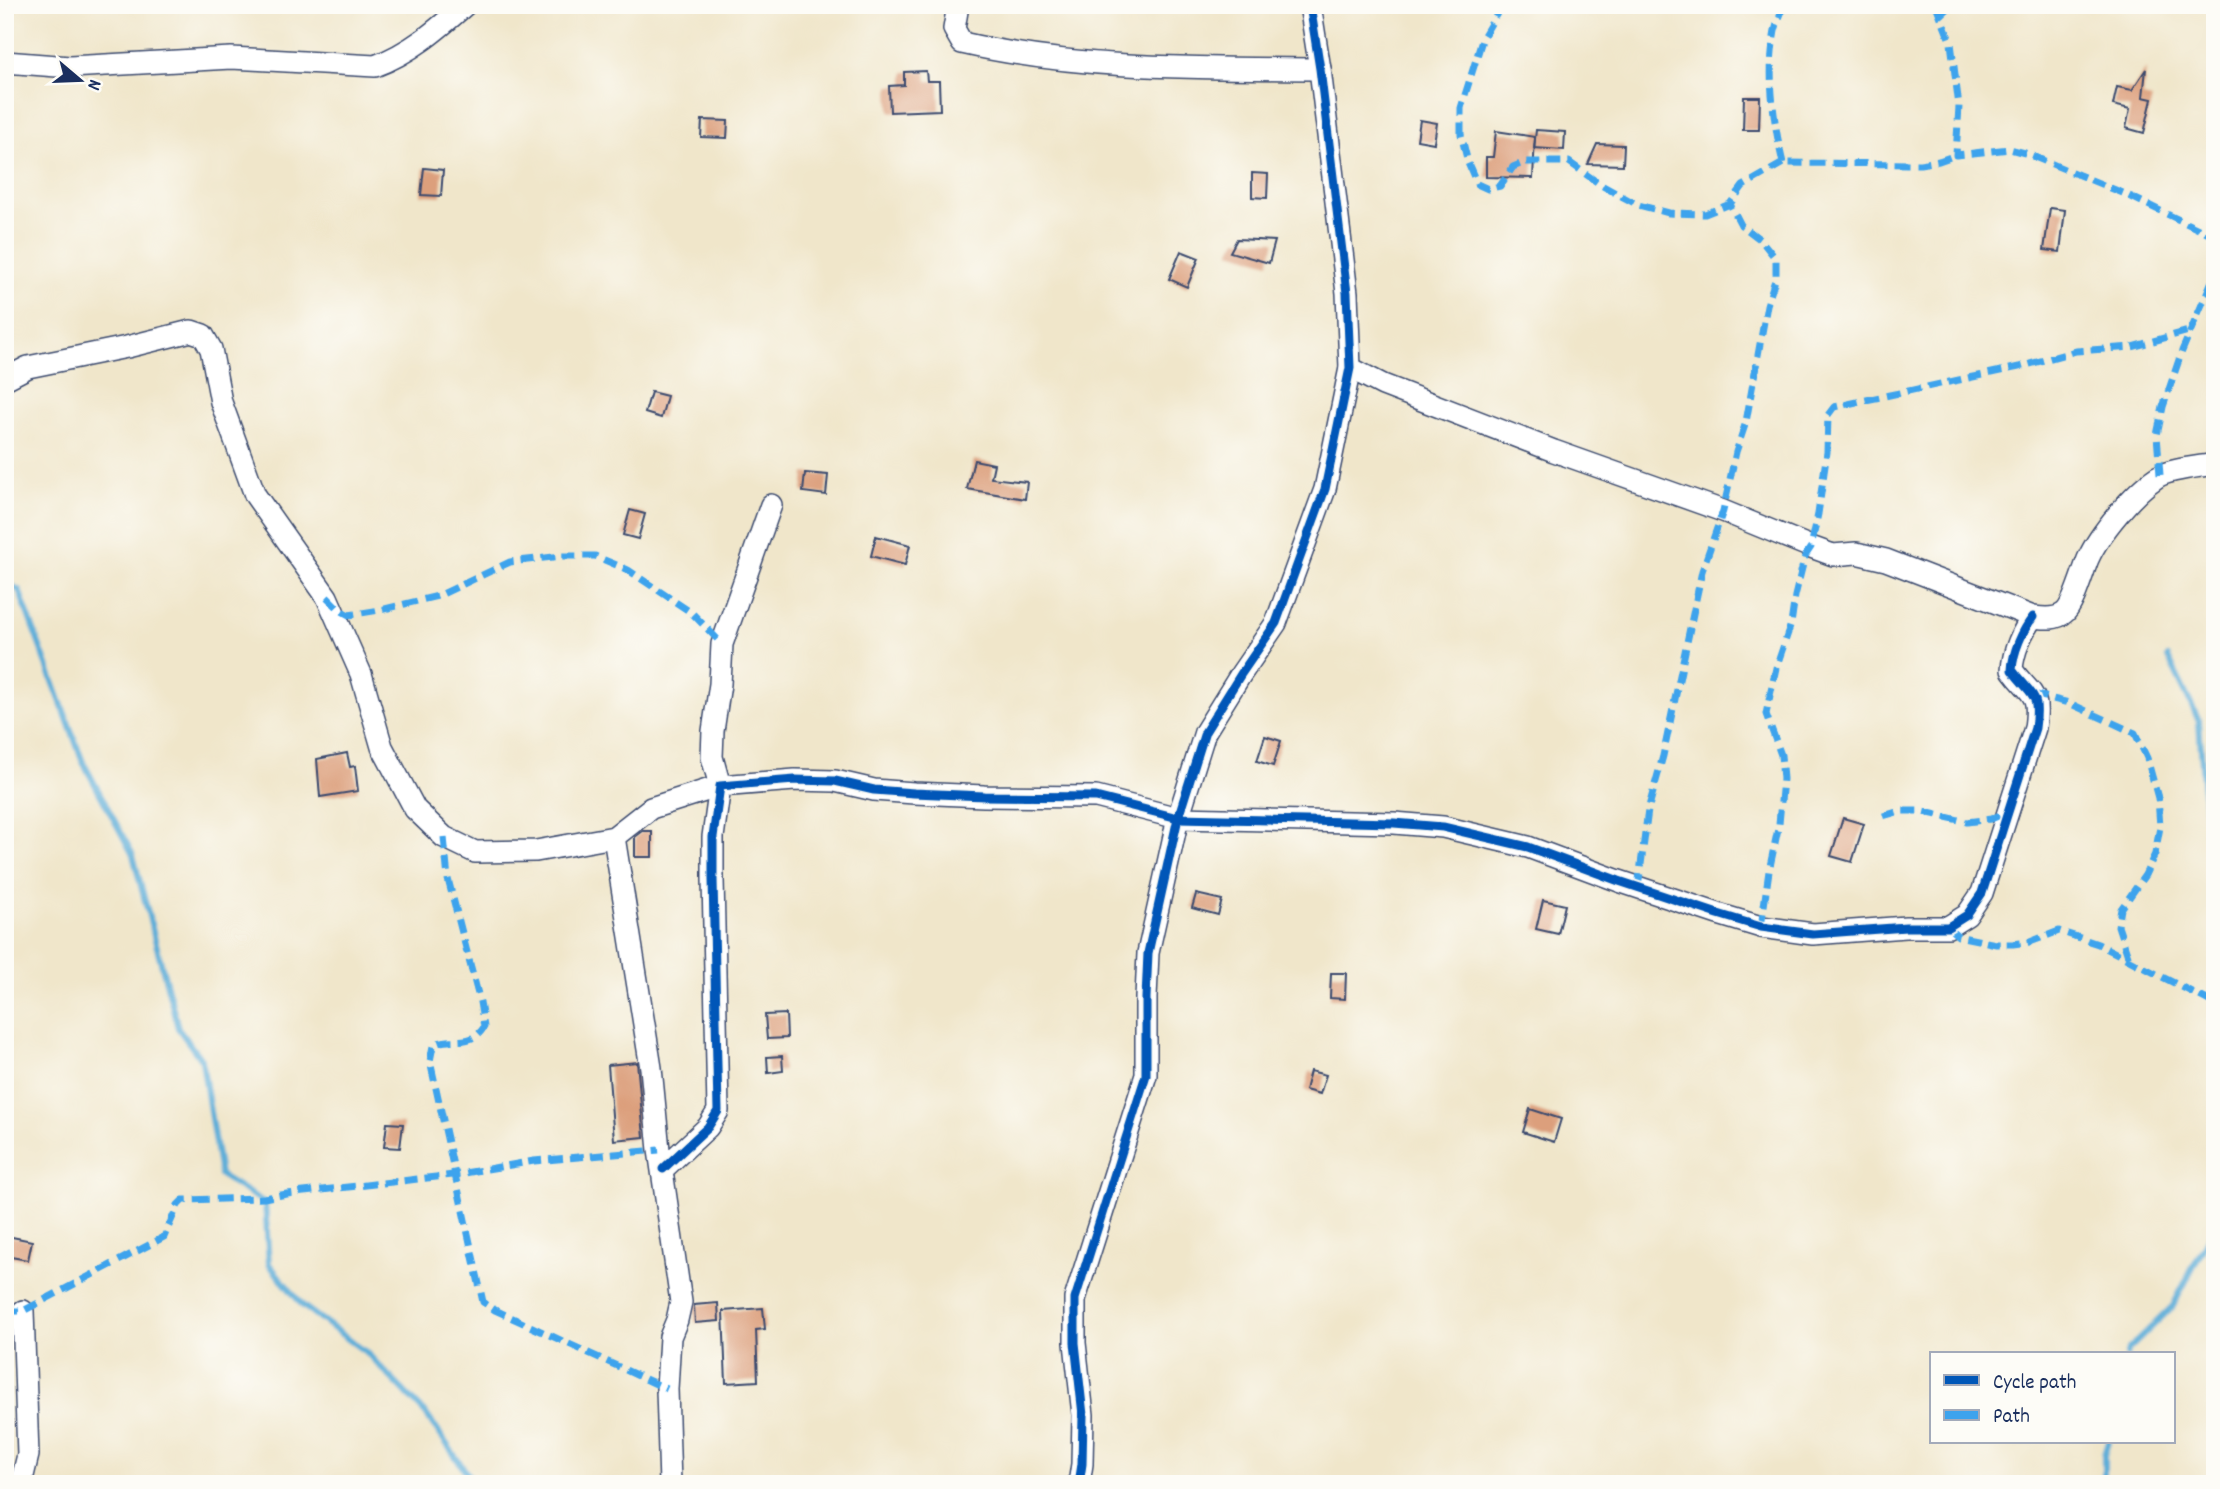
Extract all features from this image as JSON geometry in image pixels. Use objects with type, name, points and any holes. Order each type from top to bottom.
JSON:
[{"type":"street","points":[[5,62],[70,67],[230,58],[375,66],[413,47],[465,5]]},
{"type":"street","points":[[958,5],[954,29],[962,43],[974,46],[1023,54],[1158,68],[1320,69]]},
{"type":"street","points":[[1079,1484],[1083,1415],[1075,1343],[1075,1299],[1146,1075],[1148,953],[1178,818],[1205,732],[1276,623],[1325,489],[1350,369],[1347,293],[1310,5]]},
{"type":"street","points":[[5,379],[28,367],[191,331],[203,335],[211,349],[221,402],[255,495],[327,597],[362,674],[382,747],[415,809],[444,837],[474,852],[536,851],[614,837],[651,808],[720,786],[835,780],[874,790],[914,793],[1096,797],[1178,818],[1394,823],[1443,827],[1528,846],[1619,881],[1761,927],[1813,934],[1906,927],[1948,927],[1967,915],[1982,893],[2035,728],[2038,707],[2033,694],[2012,670],[2026,625],[2033,617]]},
{"type":"street","points":[[1350,369],[1555,451],[1723,511],[1822,551],[1838,556],[1856,553],[1886,560],[2033,617],[2054,618],[2063,615],[2070,608],[2089,556],[2104,532],[2147,485],[2160,475],[2215,464]]},
{"type":"street","points":[[663,1169],[708,1127],[718,1111],[713,837],[720,786],[712,757],[713,731],[720,684],[722,644],[771,505]]},
{"type":"street","points":[[614,837],[651,1068],[681,1302],[670,1337],[667,1389],[670,1484]]},
{"type":"street","points":[[21,1484],[28,1455],[23,1311]]},
{"type":"building","points":[[2146,69],[2143,97],[2152,99],[2144,133],[2126,128],[2130,109],[2113,105],[2117,87],[2132,90]]},
{"type":"building","points":[[926,71],[927,81],[939,81],[940,110],[890,112],[889,86],[904,85],[904,72]]},
{"type":"building","points":[[1744,97],[1760,97],[1759,130],[1743,130]]},
{"type":"building","points":[[702,120],[728,121],[727,138],[701,137]]},
{"type":"building","points":[[1420,120],[1437,123],[1434,143],[1417,140]]},
{"type":"building","points":[[1536,130],[1565,132],[1564,150],[1534,148]]},
{"type":"building","points":[[1496,131],[1535,137],[1533,178],[1486,177],[1486,157],[1493,157]]},
{"type":"building","points":[[1597,144],[1624,145],[1623,165],[1588,164]]},
{"type":"building","points":[[424,168],[443,170],[441,196],[421,195]]},
{"type":"building","points":[[1252,173],[1268,174],[1267,198],[1252,197]]},
{"type":"building","points":[[2050,208],[2065,210],[2060,252],[2044,250]]},
{"type":"building","points":[[1237,239],[1275,241],[1269,263],[1230,252]]},
{"type":"building","points":[[1181,251],[1199,258],[1187,287],[1169,279]]},
{"type":"building","points":[[651,392],[667,396],[661,418],[645,413]]},
{"type":"building","points":[[974,460],[994,464],[991,478],[1027,482],[1025,499],[967,489]]},
{"type":"building","points":[[805,473],[828,475],[826,495],[803,492]]},
{"type":"building","points":[[630,510],[645,514],[638,539],[623,535]]},
{"type":"building","points":[[876,536],[910,545],[905,565],[871,556]]},
{"type":"building","points":[[1265,736],[1281,741],[1273,766],[1257,761]]},
{"type":"building","points":[[347,753],[350,767],[355,766],[358,791],[320,797],[317,759]]},
{"type":"building","points":[[1843,818],[1864,824],[1852,862],[1831,856]]},
{"type":"building","points":[[643,831],[652,831],[652,857],[635,857],[635,837]]},
{"type":"building","points":[[1196,894],[1222,900],[1218,915],[1192,908]]},
{"type":"building","points":[[1543,900],[1565,905],[1558,934],[1536,929]]},
{"type":"building","points":[[1331,973],[1346,973],[1345,999],[1330,998]]},
{"type":"building","points":[[786,1014],[787,1038],[767,1039],[765,1015]]},
{"type":"building","points":[[782,1056],[783,1071],[768,1073],[767,1057]]},
{"type":"building","points":[[637,1062],[644,1137],[614,1140],[608,1065]]},
{"type":"building","points":[[1310,1071],[1326,1075],[1320,1094],[1305,1090]]},
{"type":"building","points":[[1530,1109],[1561,1119],[1554,1142],[1523,1132]]},
{"type":"building","points":[[387,1123],[403,1124],[400,1148],[384,1147]]},
{"type":"building","points":[[7,1236],[32,1241],[28,1260],[5,1256]]},
{"type":"building","points":[[718,1303],[719,1321],[695,1323],[694,1305]]},
{"type":"building","points":[[763,1308],[765,1329],[756,1330],[758,1381],[726,1383],[723,1311]]},
{"type":"waterway","points":[[5,582],[19,590],[83,762],[133,855],[178,1028],[202,1061],[220,1175],[265,1203],[269,1264],[303,1306],[367,1353],[426,1414],[473,1482]]},
{"type":"waterway","points":[[2168,657],[2199,721],[2208,853],[2215,865]]},
{"type":"waterway","points":[[2128,1352],[2173,1306],[2215,1225]]},
{"type":"waterway","points":[[2104,1484],[2104,1455],[2107,1444]]},
{"type":"marked path","points":[[1502,5],[1483,37],[1461,108],[1461,134],[1468,163],[1477,184],[1488,189],[1500,186],[1513,167],[1525,162],[1569,162],[1601,185],[1638,205],[1669,213],[1705,214],[1730,204],[1743,186],[1783,163],[1920,164],[1956,155]]},
{"type":"marked path","points":[[1783,163],[1774,117],[1771,68],[1775,33],[1784,5]]},
{"type":"marked path","points":[[1936,5],[1951,43],[1959,106],[1956,155],[2010,149],[2025,153],[2123,193],[2215,237]]},
{"type":"marked path","points":[[1940,16],[1952,5]]},
{"type":"marked path","points":[[1638,888],[1648,810],[1663,756],[1702,571],[1723,511],[1736,452],[1746,422],[1767,305],[1776,277],[1776,259],[1761,240],[1741,225],[1730,204]]},
{"type":"marked path","points":[[2160,475],[2157,435],[2163,407],[2182,351],[2215,274]]},
{"type":"marked path","points":[[1761,927],[1779,824],[1783,779],[1781,755],[1766,714],[1818,514],[1827,452],[1828,415],[1834,407],[2019,367],[2076,351],[2132,347],[2192,330]]},
{"type":"marked path","points":[[327,597],[349,615],[438,596],[510,562],[562,556],[595,556],[628,570],[692,613],[722,644]]},
{"type":"marked path","points":[[2033,694],[2069,703],[2135,733],[2147,758],[2158,798],[2160,827],[2155,854],[2145,875],[2121,909],[2118,926],[2130,962]]},
{"type":"marked path","points":[[1883,816],[1900,811],[1920,811],[1967,822],[1991,819],[2007,812]]},
{"type":"marked path","points":[[444,837],[448,879],[484,1027],[472,1038],[446,1041],[433,1046],[430,1061],[483,1302],[495,1310],[667,1389]]},
{"type":"marked path","points":[[1948,927],[1958,936],[1996,944],[2030,942],[2059,931],[2098,944],[2215,1004]]},
{"type":"marked path","points":[[5,1311],[23,1311],[164,1237],[178,1205],[183,1200],[264,1198],[453,1175],[534,1161],[659,1150]]},
{"type":"cycle path","points":[[1079,1484],[1083,1415],[1075,1343],[1075,1299],[1146,1075],[1148,953],[1178,818],[1205,732],[1276,623],[1325,489],[1350,368],[1347,293],[1310,5]]},
{"type":"cycle path","points":[[663,1169],[708,1127],[718,1111],[713,837],[720,786],[795,780],[835,781],[874,790],[914,793],[1096,797],[1178,818],[1394,823],[1443,827],[1528,847],[1619,881],[1761,927],[1813,934],[1906,927],[1948,927],[1967,915],[1982,893],[2035,728],[2036,707],[2033,695],[2012,670],[2019,642],[2033,617]]}]
